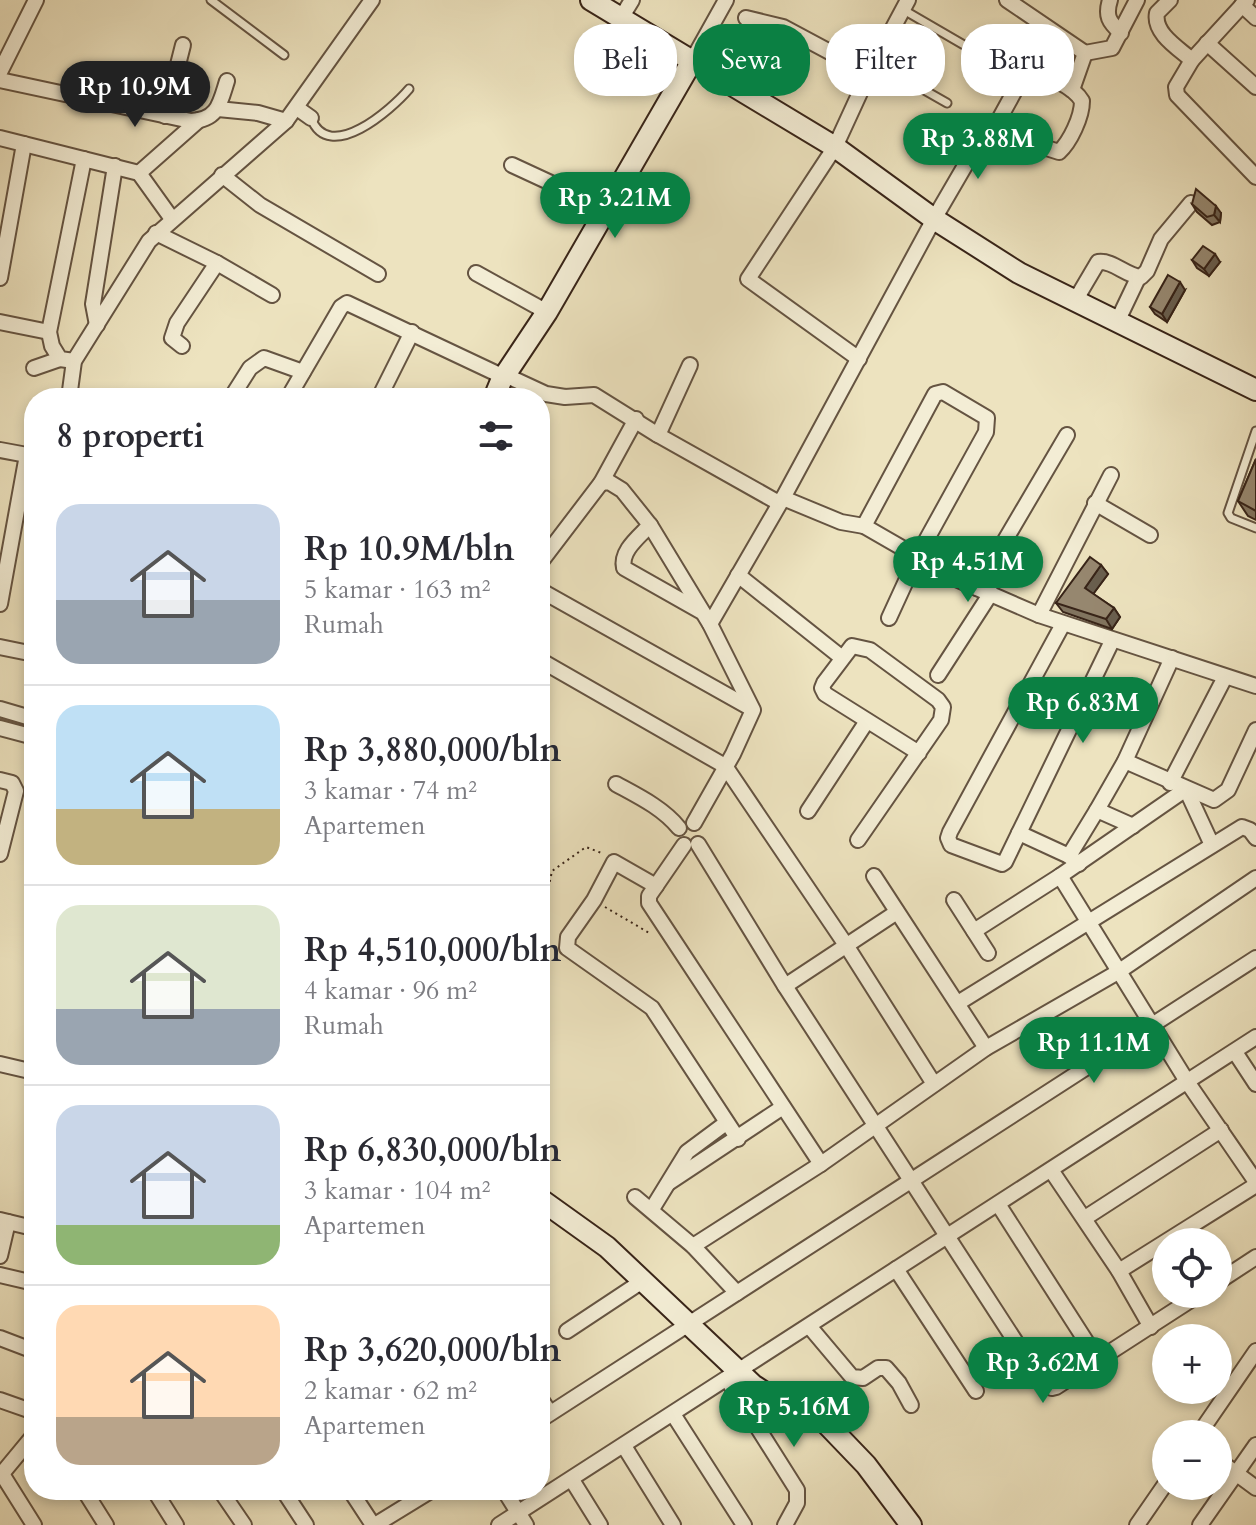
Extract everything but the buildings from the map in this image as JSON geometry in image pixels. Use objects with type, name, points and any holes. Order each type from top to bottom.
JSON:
[{"type":"street","points":[[0,72],[36,0]]},
{"type":"street","points":[[34,368],[67,360],[97,325],[156,233],[286,121],[372,0]]},
{"type":"street","points":[[591,0],[626,9],[692,61],[835,147],[934,219],[1019,273],[1256,390]]},
{"type":"street","points":[[499,388],[547,312],[726,0]]},
{"type":"street","points":[[1007,0],[1085,53],[1112,48],[1140,0],[1157,13]]},
{"type":"street","points":[[1110,0],[1106,13],[1121,33]]},
{"type":"street","points":[[1170,0],[1157,13],[1157,24],[1164,35],[1192,60]]},
{"type":"street","points":[[1256,18],[1244,3],[1192,60],[1176,87],[1177,95],[1256,177]]},
{"type":"street","points":[[895,24],[905,4]]},
{"type":"street","points":[[746,18],[783,27],[826,47]]},
{"type":"street","points":[[1207,43],[1256,87]]},
{"type":"street","points":[[165,116],[183,45]]},
{"type":"street","points":[[1074,84],[1085,53]]},
{"type":"street","points":[[0,80],[165,116],[199,120],[218,109],[227,81]]},
{"type":"street","points":[[996,125],[1034,144],[1059,152],[1082,112],[1082,101],[1074,92]]},
{"type":"street","points":[[859,96],[835,147],[748,279],[859,359]]},
{"type":"street","points":[[710,624],[934,219],[1012,96]]},
{"type":"street","points":[[297,108],[311,118]]},
{"type":"street","points":[[218,109],[258,113],[286,121]]},
{"type":"street","points":[[139,173],[199,120]]},
{"type":"street","points":[[0,138],[139,173],[172,219]]},
{"type":"street","points":[[0,278],[24,144]]},
{"type":"street","points":[[68,388],[67,360],[52,346],[49,332],[84,159]]},
{"type":"street","points":[[512,165],[607,209]]},
{"type":"street","points":[[97,325],[93,304],[115,166]]},
{"type":"street","points":[[222,175],[268,211],[378,274]]},
{"type":"street","points":[[1117,322],[1138,278],[1147,271],[1161,239],[1191,203]]},
{"type":"street","points":[[156,233],[272,295]]},
{"type":"street","points":[[1075,301],[1098,262],[1105,261],[1138,278]]},
{"type":"street","points":[[182,346],[172,338],[177,323],[217,263]]},
{"type":"street","points":[[476,273],[547,312]]},
{"type":"street","points":[[294,388],[344,303],[347,303],[532,388]]},
{"type":"street","points":[[0,322],[49,332]]},
{"type":"street","points":[[384,388],[412,332]]},
{"type":"street","points":[[237,388],[250,368],[264,358],[303,372]]},
{"type":"street","points":[[658,435],[690,365]]},
{"type":"street","points":[[864,526],[935,394],[943,392],[987,418],[988,425],[917,557],[889,618]]},
{"type":"street","points":[[550,395],[594,395],[658,435],[781,500],[841,522],[864,526],[956,579],[1039,615],[1256,686]]},
{"type":"street","points":[[550,550],[601,483],[636,419]]},
{"type":"street","points":[[938,675],[1067,435]]},
{"type":"street","points":[[0,450],[24,452]]},
{"type":"street","points":[[1039,615],[1111,475]]},
{"type":"street","points":[[0,604],[24,482]]},
{"type":"street","points":[[601,483],[609,482],[622,490],[650,525],[710,624],[753,710]]},
{"type":"street","points":[[1095,503],[1150,535]]},
{"type":"street","points":[[650,525],[627,550],[622,561],[624,568],[700,611]]},
{"type":"street","points":[[738,575],[841,657]]},
{"type":"street","points":[[550,596],[753,710]]},
{"type":"street","points":[[1063,624],[948,838],[951,845],[1003,864],[1112,641]]},
{"type":"street","points":[[858,840],[919,753],[941,720],[943,707],[938,700],[870,650],[852,646],[841,657],[822,688],[825,694],[919,753]]},
{"type":"street","points":[[0,647],[24,652]]},
{"type":"street","points":[[974,931],[1060,876],[1074,860],[1097,810],[1125,761],[1172,658]]},
{"type":"street","points":[[550,666],[725,766],[846,945],[934,1084]]},
{"type":"street","points":[[1170,783],[1225,677]]},
{"type":"street","points":[[0,709],[24,716]]},
{"type":"street","points":[[694,823],[753,710]]},
{"type":"street","points":[[808,811],[867,721]]},
{"type":"street","points":[[0,728],[24,734]]},
{"type":"street","points":[[1125,761],[1214,800],[1225,794],[1256,730]]},
{"type":"street","points":[[0,780],[12,783],[16,791],[0,854]]},
{"type":"street","points":[[616,784],[651,803],[679,828]]},
{"type":"street","points":[[1074,860],[1133,826],[1186,789]]},
{"type":"street","points":[[1186,789],[1212,845]]},
{"type":"street","points":[[1097,810],[1133,826]]},
{"type":"street","points":[[821,1164],[649,903],[649,896],[656,886],[691,844],[702,832],[694,823],[685,823],[679,828],[677,836],[691,844],[949,1235],[1043,1384],[1056,1387],[1179,1308]]},
{"type":"street","points":[[958,1003],[1242,827],[1250,830],[1256,838]]},
{"type":"street","points":[[1019,833],[1074,860]]},
{"type":"street","points":[[656,886],[614,862],[594,900],[568,937],[568,950],[652,1008],[738,1139]]},
{"type":"street","points":[[874,876],[986,1048]]},
{"type":"street","points":[[1060,876],[1188,1083],[1256,1183],[1119,1271]]},
{"type":"street","points":[[693,1246],[821,1164],[986,1048],[1118,972],[1256,878]]},
{"type":"street","points":[[954,900],[988,953]]},
{"type":"street","points":[[785,986],[897,912]]},
{"type":"street","points":[[550,1413],[1256,958]]},
{"type":"street","points":[[550,1497],[732,1375],[1256,1037]]},
{"type":"street","points":[[1235,1052],[1256,1084]]},
{"type":"street","points":[[0,1064],[24,1070]]},
{"type":"street","points":[[670,1182],[783,1107]]},
{"type":"street","points":[[652,1209],[687,1152],[726,1123]]},
{"type":"street","points":[[1085,1218],[1221,1130]]},
{"type":"street","points":[[1051,1170],[1119,1271],[1151,1327]]},
{"type":"street","points":[[635,1197],[693,1246],[737,1293]]},
{"type":"street","points":[[998,1204],[1098,1360]]},
{"type":"street","points":[[550,1206],[607,1247],[644,1280],[732,1375],[797,1490],[798,1500],[785,1525]]},
{"type":"street","points":[[0,1256],[4,1221],[24,1226]]},
{"type":"street","points":[[1232,1273],[1256,1257]]},
{"type":"street","points":[[896,1269],[976,1391]]},
{"type":"street","points":[[0,1275],[24,1281]]},
{"type":"street","points":[[567,1331],[644,1280]]},
{"type":"street","points":[[809,1326],[852,1377],[863,1378],[878,1368],[889,1370],[911,1405]]},
{"type":"street","points":[[0,1338],[24,1347]]},
{"type":"street","points":[[1209,1420],[1256,1351]]},
{"type":"street","points":[[732,1375],[785,1406],[819,1416],[866,1465],[911,1525]]},
{"type":"street","points":[[0,1400],[24,1408]]},
{"type":"street","points":[[673,1414],[744,1525]]},
{"type":"street","points":[[1200,1525],[1256,1445]]},
{"type":"street","points":[[24,1446],[3,1468],[34,1525]]},
{"type":"street","points":[[624,1446],[673,1525]]},
{"type":"street","points":[[1232,1471],[1256,1488]]},
{"type":"street","points":[[572,1480],[600,1525]]},
{"type":"street","points":[[90,1500],[106,1525]]},
{"type":"street","points":[[160,1500],[176,1525]]},
{"type":"street","points":[[227,1500],[244,1525]]},
{"type":"street","points":[[290,1500],[306,1525]]},
{"type":"street","points":[[357,1500],[374,1525],[405,1500]]},
{"type":"street","points":[[510,1500],[522,1519]]},
{"type":"street","points":[[499,1525],[522,1519],[546,1500]]},
{"type":"street","points":[[1137,1525],[1154,1500]]},
{"type":"lane","points":[[211,0],[284,55]]},
{"type":"lane","points":[[905,4],[961,42]]},
{"type":"lane","points":[[311,118],[315,127],[324,132],[336,134],[358,130],[393,107],[409,89]]},
{"type":"lane","points":[[932,96],[947,103]]},
{"type":"lane","points":[[1256,431],[1228,513],[1231,518],[1256,528]]},
{"type":"path","points":[[550,881],[552,871],[582,849],[593,848],[614,862]]},
{"type":"path","points":[[594,900],[658,938]]},
{"type":"waterway","points":[[0,720],[24,727]]}]
